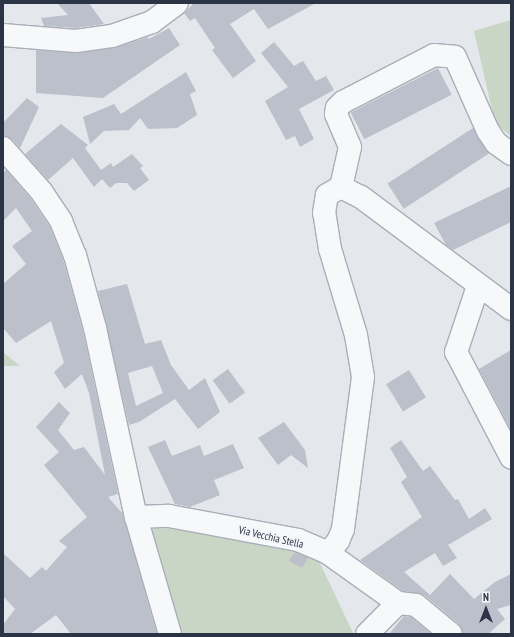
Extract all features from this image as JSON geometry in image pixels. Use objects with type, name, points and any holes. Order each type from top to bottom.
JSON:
[{"type":"street","points":[[3,35],[76,41],[112,36],[152,22],[177,3]]},
{"type":"street","points":[[328,553],[338,541],[343,529],[363,377],[356,335],[330,249],[324,213],[327,196],[341,186],[350,147],[336,114],[337,108],[343,102],[434,55],[455,57],[488,131],[496,143],[511,154]]},
{"type":"street","points":[[3,148],[42,191],[61,221],[75,255],[95,328],[136,517],[170,634]]},
{"type":"street","points":[[341,186],[361,197],[478,286],[511,309]]},
{"type":"street","points":[[478,286],[456,352],[511,457]]},
{"type":"street","name":"Via Vecchia Stella","points":[[136,517],[169,516],[298,540],[328,553],[398,603],[416,605],[451,634]]},
{"type":"street","points":[[367,634],[398,603]]},
{"type":"green space","points":[[511,20],[511,136],[495,123],[474,31]]},
{"type":"green space","points":[[3,352],[20,366],[3,366]]},
{"type":"green space","points":[[171,523],[298,548],[319,561],[353,633],[176,634],[147,532]]},
{"type":"building","points":[[57,3],[89,3],[104,24],[76,28],[44,26],[41,18],[68,15]]},
{"type":"building","points":[[194,3],[316,3],[268,29],[254,9],[230,24],[256,61],[233,78],[212,50],[215,48],[195,18],[190,21],[184,13]]},
{"type":"building","points":[[169,28],[180,45],[103,98],[36,93],[36,50],[75,53],[114,48],[148,37],[149,39]]},
{"type":"building","points":[[274,42],[294,66],[303,61],[316,81],[326,76],[334,90],[299,109],[314,139],[300,147],[295,136],[286,140],[265,101],[288,87],[261,53]]},
{"type":"building","points":[[438,68],[452,95],[364,139],[351,112]]},
{"type":"building","points":[[186,72],[196,91],[190,94],[197,115],[177,128],[148,129],[140,118],[129,130],[104,131],[90,144],[83,117],[114,104],[121,114]]},
{"type":"building","points":[[27,98],[39,107],[20,148],[12,139],[3,136],[3,123]]},
{"type":"building","points":[[61,124],[88,145],[85,148],[101,170],[111,163],[113,167],[132,154],[143,166],[140,168],[149,180],[134,191],[127,183],[116,183],[110,188],[102,179],[94,187],[73,158],[48,180],[25,154]]},
{"type":"building","points":[[473,128],[489,153],[404,209],[387,184]]},
{"type":"building","points":[[6,170],[31,199],[50,227],[63,259],[83,331],[118,494],[108,497],[123,514],[157,634],[71,634],[56,615],[30,634],[3,634],[3,625],[15,609],[3,596],[3,553],[30,578],[42,567],[46,571],[67,547],[59,541],[87,517],[44,465],[59,452],[36,427],[59,402],[70,413],[58,430],[74,450],[84,447],[105,475],[89,393],[82,374],[65,389],[54,372],[64,363],[51,321],[16,343],[3,328],[3,284],[26,264],[12,246],[32,231],[16,208],[3,221],[3,173]]},
{"type":"building","points":[[511,186],[511,222],[453,250],[446,245],[434,223]]},
{"type":"building","points":[[127,284],[145,344],[161,340],[171,365],[189,390],[205,378],[220,412],[198,429],[175,399],[139,422],[129,425],[98,291]],"holes":[[[152,366],[163,393],[136,406],[128,373]]]},
{"type":"building","points":[[511,350],[511,430],[479,369]]},
{"type":"building","points":[[228,369],[245,392],[230,404],[213,380]]},
{"type":"building","points":[[409,370],[426,397],[403,411],[386,384]]},
{"type":"building","points":[[284,422],[305,450],[308,468],[291,455],[278,465],[258,438]]},
{"type":"building","points":[[165,440],[172,456],[200,445],[204,456],[233,444],[244,468],[214,480],[220,495],[190,507],[175,504],[148,447]]},
{"type":"building","points":[[401,440],[423,471],[430,466],[455,500],[458,499],[469,519],[485,508],[492,519],[448,545],[457,558],[443,566],[435,553],[404,572],[430,595],[450,574],[474,599],[495,582],[511,574],[511,605],[497,609],[505,619],[488,634],[463,634],[459,624],[424,595],[403,591],[360,560],[422,517],[401,482],[407,477],[390,448]]},
{"type":"building","points":[[295,552],[308,558],[302,568],[289,561]]},
{"type":"building","points":[[404,616],[411,617],[431,634],[389,634]]}]
